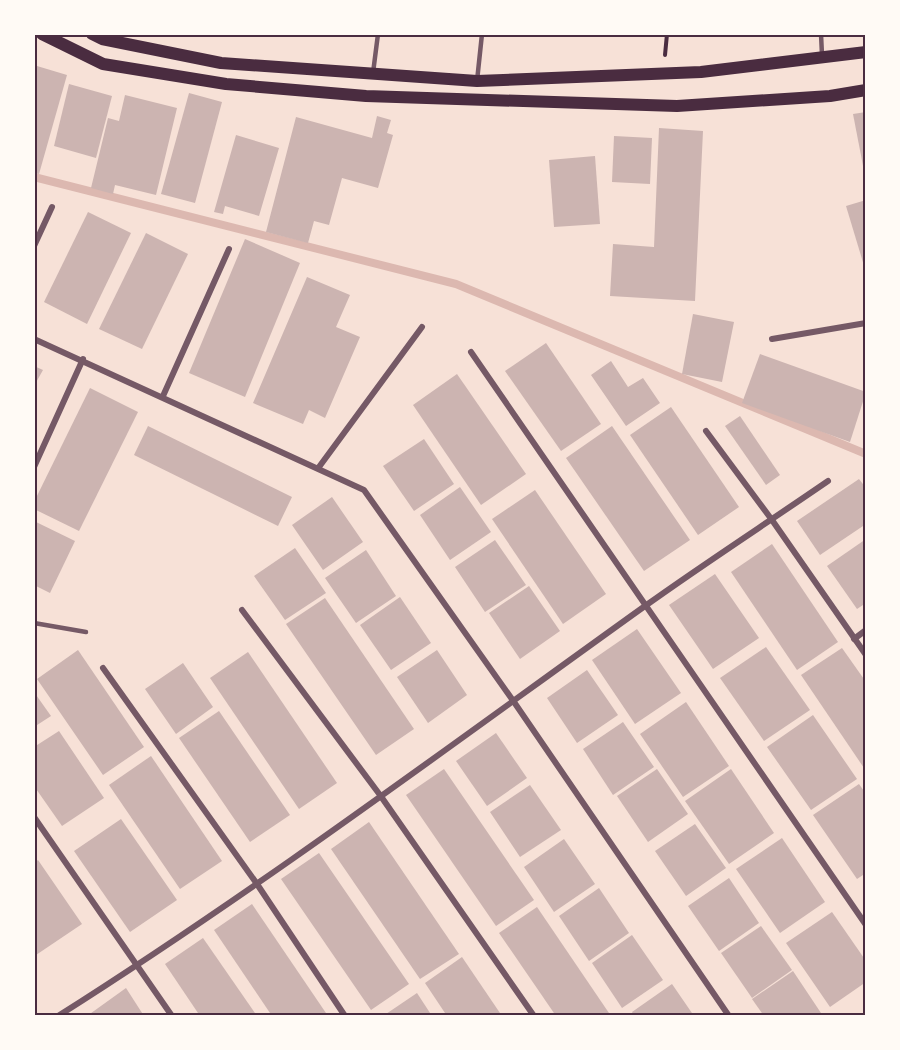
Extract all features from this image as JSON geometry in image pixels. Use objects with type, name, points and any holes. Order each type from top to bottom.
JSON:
[{"type":"main road","points":[[42,34],[103,64],[226,84],[366,96],[677,106],[830,96],[866,90]]},
{"type":"main road","points":[[92,34],[102,39],[221,63],[477,81],[701,72],[866,52]]},
{"type":"street","points":[[34,246],[52,207]]},
{"type":"street","points":[[163,396],[229,249]]},
{"type":"street","points":[[772,339],[866,323]]},
{"type":"street","points":[[319,467],[422,327]]},
{"type":"street","points":[[34,339],[83,359],[319,467],[364,490],[514,702],[729,1016]]},
{"type":"street","points":[[471,352],[866,925]]},
{"type":"street","points":[[34,466],[83,359]]},
{"type":"street","points":[[706,431],[772,520],[866,655]]},
{"type":"street","points":[[58,1016],[257,884],[514,702],[646,605],[828,481]]},
{"type":"street","points":[[242,610],[380,795],[534,1016]]},
{"type":"street","points":[[854,639],[866,630]]},
{"type":"street","points":[[103,668],[257,884],[345,1016]]},
{"type":"street","points":[[34,817],[172,1016]]},
{"type":"lane","points":[[373,73],[378,34]]},
{"type":"lane","points":[[477,81],[482,34]]},
{"type":"lane","points":[[821,34],[822,58]]},
{"type":"lane","points":[[34,623],[86,632]]},
{"type":"building","points":[[37,66],[67,75],[39,174],[34,173]]},
{"type":"building","points":[[69,84],[112,96],[96,158],[54,146]]},
{"type":"building","points":[[189,93],[222,102],[195,203],[161,194]]},
{"type":"building","points":[[125,95],[177,108],[156,195],[115,185],[113,194],[91,188],[108,118],[119,121]]},
{"type":"building","points":[[866,112],[866,171],[864,171],[853,114]]},
{"type":"building","points":[[377,116],[391,120],[387,133],[393,135],[378,188],[342,178],[329,225],[314,221],[308,243],[266,232],[296,117],[372,138]]},
{"type":"building","points":[[659,128],[703,131],[695,301],[610,296],[613,244],[654,247]]},
{"type":"building","points":[[236,135],[279,148],[259,216],[225,206],[223,214],[214,212]]},
{"type":"building","points":[[614,136],[652,138],[650,184],[612,182]]},
{"type":"building","points":[[595,156],[600,224],[554,227],[549,160]]},
{"type":"building","points":[[866,200],[866,269],[865,269],[846,206]]},
{"type":"building","points":[[88,212],[131,233],[87,324],[44,302]]},
{"type":"building","points":[[146,233],[188,254],[142,349],[99,329]]},
{"type":"building","points":[[245,239],[300,263],[245,397],[189,373]]},
{"type":"building","points":[[307,277],[350,295],[336,327],[360,337],[325,418],[309,410],[303,424],[253,403]]},
{"type":"building","points":[[693,314],[734,322],[722,382],[682,374]]},
{"type":"building","points":[[546,343],[601,424],[561,451],[505,371]]},
{"type":"building","points":[[760,354],[866,392],[850,442],[742,403]]},
{"type":"building","points":[[611,361],[628,387],[643,378],[660,403],[626,426],[591,375]]},
{"type":"building","points":[[34,366],[43,370],[34,386]]},
{"type":"building","points":[[457,374],[526,474],[481,505],[413,405]]},
{"type":"building","points":[[90,388],[138,412],[79,531],[34,509],[34,502]]},
{"type":"building","points":[[671,407],[739,507],[698,535],[630,435]]},
{"type":"building","points":[[740,416],[780,475],[766,485],[725,426]]},
{"type":"building","points":[[148,426],[292,497],[278,526],[134,455]]},
{"type":"building","points":[[612,426],[690,540],[644,571],[566,458]]},
{"type":"building","points":[[424,439],[454,484],[414,511],[383,466]]},
{"type":"building","points":[[859,479],[866,488],[866,524],[820,555],[797,521]]},
{"type":"building","points":[[460,487],[491,532],[450,560],[420,515]]},
{"type":"building","points":[[535,490],[606,594],[563,624],[492,519]]},
{"type":"building","points":[[332,497],[363,542],[323,570],[292,525]]},
{"type":"building","points":[[34,521],[75,541],[50,593],[34,585]]},
{"type":"building","points":[[866,539],[866,603],[857,609],[827,566]]},
{"type":"building","points":[[495,540],[526,585],[485,612],[455,567]]},
{"type":"building","points":[[772,544],[838,642],[797,670],[731,572]]},
{"type":"building","points":[[295,548],[326,593],[285,620],[254,576]]},
{"type":"building","points":[[366,550],[396,596],[356,623],[325,578]]},
{"type":"building","points":[[715,574],[759,638],[713,669],[669,605]]},
{"type":"building","points":[[529,586],[560,631],[520,659],[489,613]]},
{"type":"building","points":[[400,597],[431,643],[391,670],[360,625]]},
{"type":"building","points":[[325,598],[414,729],[376,755],[286,624]]},
{"type":"building","points":[[637,629],[681,693],[635,724],[592,660]]},
{"type":"building","points":[[766,647],[810,710],[764,741],[720,678]]},
{"type":"building","points":[[842,648],[866,682],[866,771],[801,675]]},
{"type":"building","points":[[78,650],[144,747],[103,775],[37,679]]},
{"type":"building","points":[[437,650],[467,695],[428,723],[397,677]]},
{"type":"building","points":[[248,652],[337,783],[299,809],[210,678]]},
{"type":"building","points":[[183,663],[213,707],[176,734],[145,689]]},
{"type":"building","points":[[587,670],[618,715],[577,743],[547,698]]},
{"type":"building","points":[[34,692],[51,716],[34,727]]},
{"type":"building","points":[[686,702],[729,766],[683,797],[640,734]]},
{"type":"building","points":[[219,711],[290,815],[250,842],[179,738]]},
{"type":"building","points":[[813,715],[857,779],[811,810],[767,747]]},
{"type":"building","points":[[623,722],[654,767],[613,795],[583,749]]},
{"type":"building","points":[[59,731],[104,798],[62,826],[34,786],[34,747]]},
{"type":"building","points":[[496,733],[527,778],[487,806],[456,761]]},
{"type":"building","points":[[151,756],[222,861],[180,889],[109,785]]},
{"type":"building","points":[[444,769],[534,900],[496,926],[406,795]]},
{"type":"building","points":[[657,769],[688,814],[648,842],[617,796]]},
{"type":"building","points":[[731,769],[774,833],[729,864],[685,801]]},
{"type":"building","points":[[859,784],[866,794],[866,873],[857,879],[813,815]]},
{"type":"building","points":[[530,785],[561,830],[520,857],[490,812]]},
{"type":"building","points":[[121,819],[177,900],[130,932],[74,851]]},
{"type":"building","points":[[369,822],[459,954],[420,979],[331,849]]},
{"type":"building","points":[[695,824],[726,868],[686,896],[655,851]]},
{"type":"building","points":[[782,838],[825,902],[780,933],[736,869]]},
{"type":"building","points":[[564,839],[595,884],[554,912],[524,867]]},
{"type":"building","points":[[319,853],[409,984],[371,1010],[281,879]]},
{"type":"building","points":[[38,860],[82,924],[36,955],[34,863]]},
{"type":"building","points":[[729,878],[759,923],[719,951],[688,906]]},
{"type":"building","points":[[599,888],[629,933],[589,961],[559,916]]},
{"type":"building","points":[[252,904],[328,1016],[272,1016],[214,930]]},
{"type":"building","points":[[537,907],[611,1016],[556,1016],[499,933]]},
{"type":"building","points":[[832,912],[866,961],[866,982],[830,1007],[786,943]]},
{"type":"building","points":[[761,926],[792,970],[752,998],[721,953]]},
{"type":"building","points":[[632,935],[663,980],[622,1008],[592,963]]},
{"type":"building","points":[[203,938],[257,1016],[200,1016],[165,964]]},
{"type":"building","points":[[462,957],[502,1016],[447,1016],[425,983]]},
{"type":"building","points":[[793,971],[823,1016],[764,1016],[752,999]]},
{"type":"building","points":[[672,984],[694,1016],[634,1016],[632,1012]]},
{"type":"building","points":[[126,988],[144,1016],[87,1016]]},
{"type":"building","points":[[417,993],[432,1016],[383,1016]]},
{"type":"waterway","points":[[34,177],[456,284],[866,454]]}]
